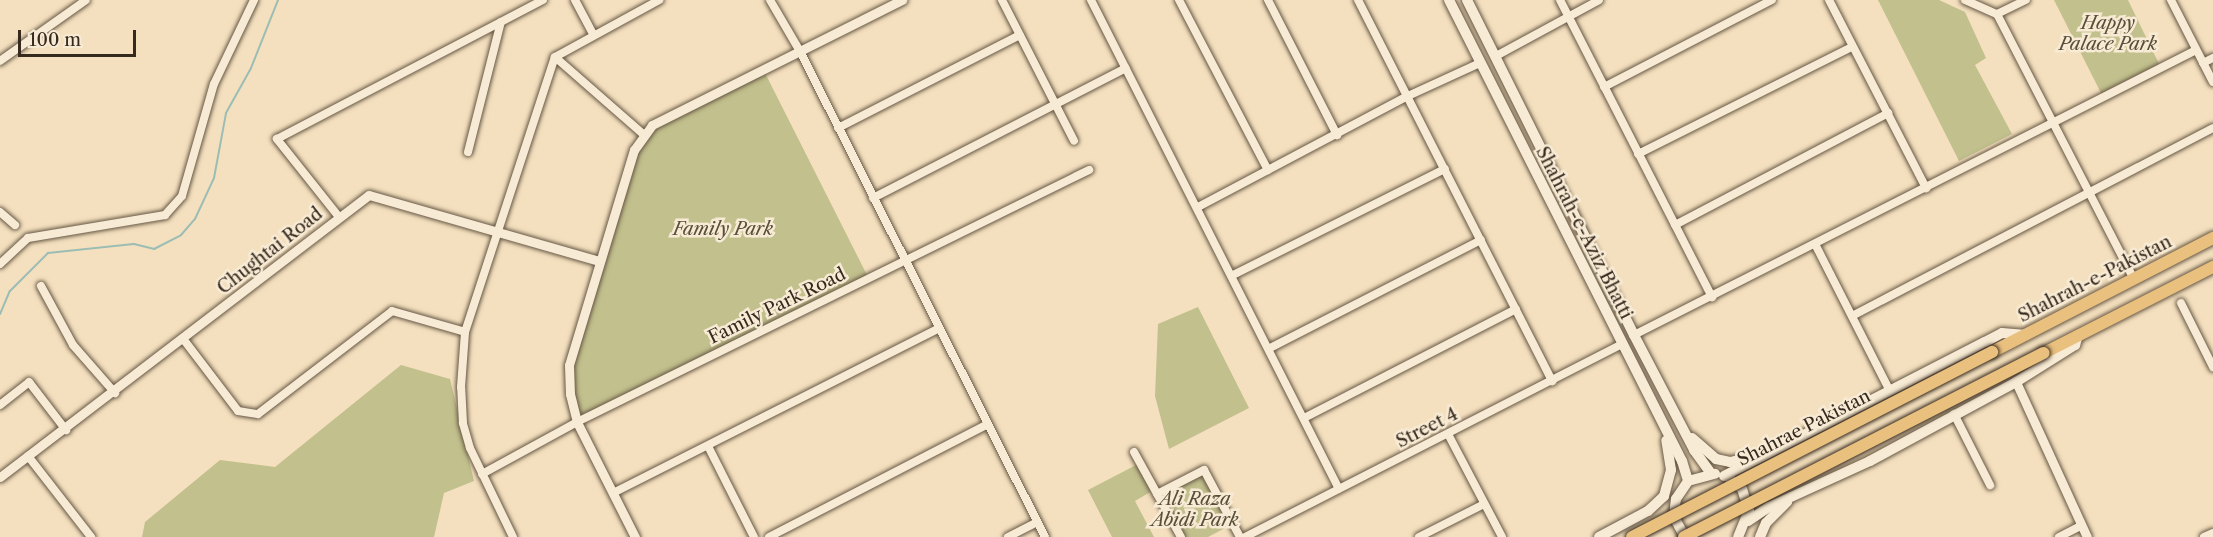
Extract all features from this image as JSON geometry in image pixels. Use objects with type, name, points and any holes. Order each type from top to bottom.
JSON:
[{"type":"highway","name":"Shahrah-e-Pakistan","points":[[1992,352],[2213,238]]},
{"type":"highway","points":[[1684,537],[2213,267]]},
{"type":"highway","name":"Shahrae Pakistan","points":[[1632,537],[1992,352]]},
{"type":"main road","name":"Shahrah-e-Aziz Bhatti","points":[[1449,0],[1662,423],[1688,482]]},
{"type":"main road","name":"Shahrah-e-Aziz Bhatti","points":[[1467,0],[1634,335],[1685,432],[1711,474]]},
{"type":"main road","points":[[1724,476],[1888,388],[2002,333],[2026,335]]},
{"type":"main road","points":[[1748,520],[1794,495],[1870,461],[2016,382],[2075,345],[2078,335]]},
{"type":"main road","points":[[1600,537],[1648,511],[1664,496],[1671,470],[1662,423]]},
{"type":"main road","points":[[1685,432],[1709,454],[1724,461],[1738,462],[1776,448]]},
{"type":"main road","points":[[1600,537],[1676,499],[1688,482],[1711,474],[1724,476],[1742,489],[1749,510],[1748,520],[1741,536]]},
{"type":"main road","points":[[1760,537],[1766,523],[1794,495]]},
{"type":"main road","points":[[1676,499],[1674,517],[1684,537]]},
{"type":"street","points":[[0,61],[86,0]]},
{"type":"street","points":[[0,264],[28,238],[165,215],[182,196],[213,84],[254,0]]},
{"type":"street","points":[[339,217],[277,139],[543,0]]},
{"type":"street","points":[[575,0],[593,34]]},
{"type":"street","points":[[513,537],[482,474],[463,423],[460,387],[465,332],[555,57],[593,34],[659,0]]},
{"type":"street","points":[[770,0],[801,53],[986,425],[1045,537]]},
{"type":"street","points":[[635,537],[577,422],[570,394],[569,365],[634,150],[643,134],[652,125],[801,53],[902,0]]},
{"type":"street","points":[[1002,0],[1074,141]]},
{"type":"street","points":[[1091,0],[1306,417],[1340,489]]},
{"type":"street","points":[[1179,0],[1268,170]]},
{"type":"street","points":[[1268,0],[1337,135]]},
{"type":"street","points":[[1358,0],[1552,381]]},
{"type":"street","points":[[1560,0],[1712,297]]},
{"type":"street","points":[[1496,56],[1599,0]]},
{"type":"street","points":[[1604,87],[1772,0]]},
{"type":"street","points":[[1829,0],[1926,188]]},
{"type":"street","points":[[1965,0],[1997,14],[2051,124],[2134,279]]},
{"type":"street","points":[[1997,14],[2026,0]]},
{"type":"street","points":[[2174,1],[2213,82]]},
{"type":"street","points":[[468,152],[501,22]]},
{"type":"street","points":[[838,128],[1020,35]]},
{"type":"street","points":[[1638,154],[1852,46]]},
{"type":"street","points":[[1634,335],[2196,50]]},
{"type":"street","points":[[555,57],[643,134]]},
{"type":"street","points":[[2203,63],[2213,58]]},
{"type":"street","points":[[1198,207],[1408,96],[1480,63]]},
{"type":"street","points":[[873,198],[1126,68]]},
{"type":"street","points":[[1675,225],[1888,113]]},
{"type":"street","points":[[1852,316],[2213,128]]},
{"type":"street","points":[[1233,274],[1445,169]]},
{"type":"street","name":"Family Park Road","points":[[482,474],[577,422],[904,259],[1089,170]]},
{"type":"street","name":"Chughtai Road","points":[[0,477],[115,393],[369,195],[380,195],[599,261]]},
{"type":"street","points":[[0,212],[15,225]]},
{"type":"street","points":[[1270,348],[1481,240]]},
{"type":"street","points":[[1815,244],[1888,388]]},
{"type":"street","points":[[41,286],[72,345],[115,393]]},
{"type":"street","points":[[2181,303],[2213,367]]},
{"type":"street","points":[[1306,417],[1516,309]]},
{"type":"street","points":[[184,340],[238,411],[258,414],[392,311],[465,332]]},
{"type":"street","points":[[613,493],[939,328]]},
{"type":"street","name":"Street 4","points":[[1245,537],[1621,345]]},
{"type":"street","points":[[0,405],[29,382],[66,430]]},
{"type":"street","points":[[2016,382],[2087,537]]},
{"type":"street","points":[[1954,414],[1990,485]]},
{"type":"street","points":[[769,537],[986,425]]},
{"type":"street","points":[[1448,434],[1502,537]]},
{"type":"street","points":[[708,446],[754,537]]},
{"type":"street","points":[[1134,452],[1181,537]]},
{"type":"street","points":[[28,456],[91,537]]},
{"type":"street","points":[[1157,494],[1204,470],[1240,537]]},
{"type":"street","points":[[1419,537],[1484,504]]},
{"type":"street","points":[[1008,537],[1037,522]]},
{"type":"street","points":[[2059,537],[2081,526]]},
{"type":"street","points":[[2204,537],[2213,533]]},
{"type":"green space","points":[[1878,0],[1939,0],[1965,12],[1986,58],[1975,65],[2012,134],[1959,161]]},
{"type":"green space","name":"Happy Palace Park","points":[[2054,0],[2128,0],[2161,68],[2103,97]]},
{"type":"green space","name":"Family Park","points":[[764,71],[868,277],[577,422],[569,365],[643,134]]},
{"type":"green space","points":[[1198,307],[1249,408],[1169,449],[1155,396],[1158,324]]},
{"type":"green space","points":[[401,365],[450,379],[474,481],[444,493],[434,537],[142,537],[145,522],[220,460],[275,467]]},
{"type":"green space","points":[[1138,464],[1152,491],[1135,501],[1154,537],[1112,537],[1088,490]]},
{"type":"green space","name":"Ali Raza Abidi Park","points":[[1202,475],[1229,526],[1208,537],[1184,537],[1162,495]]},
{"type":"waterway","points":[[0,314],[10,291],[48,253],[134,244],[154,249],[181,235],[195,219],[214,178],[226,113],[251,68],[278,0]]}]
